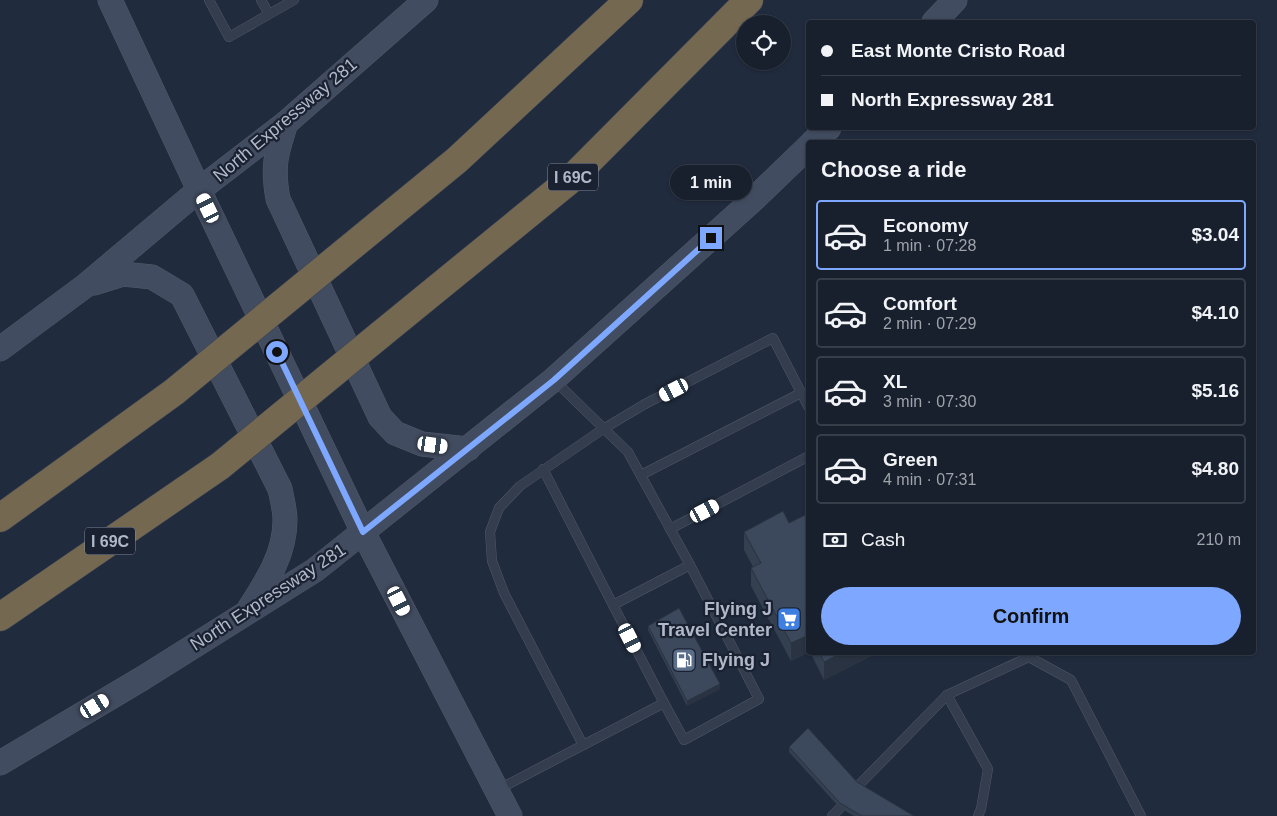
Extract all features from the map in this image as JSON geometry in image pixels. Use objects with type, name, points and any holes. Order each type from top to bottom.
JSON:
[{"type":"highway","points":[[0,518],[174,392],[457,160],[629,0]]},
{"type":"highway","name":"I 69C","points":[[0,617],[220,466],[570,180],[749,0]]},
{"type":"main road","points":[[110,0],[363,532],[510,816]]},
{"type":"main road","name":"North Expressway 281","points":[[0,349],[84,286],[199,190],[286,122],[426,0]]},
{"type":"main road","points":[[936,20],[955,0]]},
{"type":"main road","points":[[286,122],[275,157],[274,179],[278,200],[380,417],[395,433],[422,444],[468,449]]},
{"type":"main road","points":[[815,140],[827,130]]},
{"type":"main road","name":"North Expressway 281","points":[[0,763],[315,570],[554,380],[754,199],[806,149]]},
{"type":"main road","points":[[84,286],[123,274],[152,277],[182,295],[280,489],[285,518],[282,549],[272,573],[247,613]]},
{"type":"lane","points":[[209,0],[229,37],[294,0]]},
{"type":"lane","points":[[260,0],[269,14]]},
{"type":"lane","points":[[583,745],[504,593],[492,561],[490,532],[499,508],[520,486],[542,469],[603,429],[645,404],[773,338],[806,402]]},
{"type":"lane","points":[[542,469],[684,740],[759,699],[690,564],[628,452],[554,380]]},
{"type":"lane","points":[[640,475],[801,393]]},
{"type":"lane","points":[[670,529],[806,458]]},
{"type":"lane","points":[[613,605],[690,564]]},
{"type":"lane","points":[[857,787],[947,695],[1029,657],[1071,680],[1141,816]]},
{"type":"lane","points":[[947,695],[988,769],[978,816]]},
{"type":"lane","points":[[497,790],[664,703]]},
{"type":"lane","points":[[832,816],[840,808]]},
{"type":"building","name":"Flying J Travel Center","points":[[783,511],[789,523],[806,514],[806,636],[791,643],[751,568],[761,563],[744,532]]},
{"type":"building","name":"Flying J","points":[[679,608],[720,684],[687,701],[648,626]]},
{"type":"building","points":[[820,655],[837,655],[824,662]]},
{"type":"building","points":[[808,728],[857,782],[914,816],[862,816],[840,803],[789,747]]},
{"type":"place","name":"Flying J Travel Center","points":[[789,619]]},
{"type":"place","name":"Flying J","points":[[684,660]]},
{"type":"route","points":[[277,352],[363,532],[554,380],[711,238]]}]
